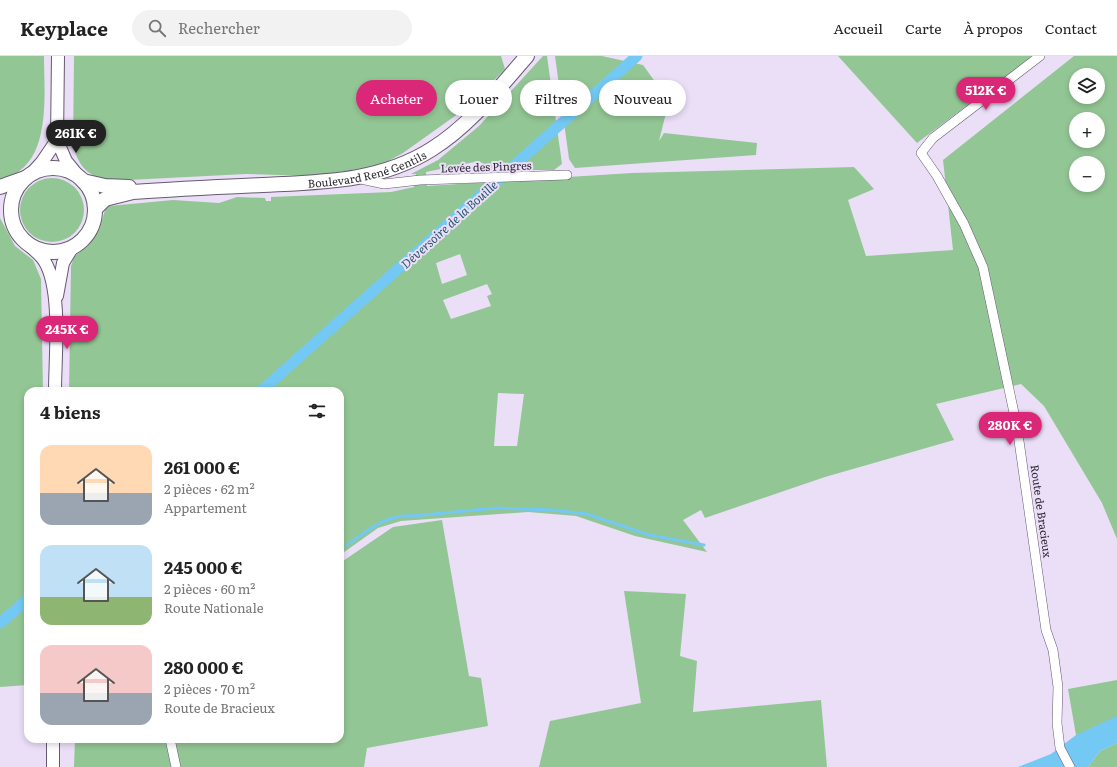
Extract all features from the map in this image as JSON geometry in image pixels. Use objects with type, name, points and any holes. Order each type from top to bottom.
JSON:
[{"type":"main road","points":[[30,246],[49,252],[57,252],[72,248],[82,242],[94,221],[95,209],[93,197],[81,179],[66,161],[57,140],[58,56]]},
{"type":"main road","name":"Boulevard René Gentils","points":[[95,209],[105,199],[116,195],[168,189],[339,181],[358,178],[408,161],[431,150],[453,134],[488,102],[527,56]]},
{"type":"main road","points":[[15,230],[11,214],[12,198],[15,191],[42,162],[57,140]]},
{"type":"main road","points":[[0,187],[48,168],[61,168],[81,179]]},
{"type":"main road","name":"Boulevard René Gentils","points":[[81,179],[105,186],[168,189]]},
{"type":"main road","points":[[0,211],[15,230],[45,262],[53,285],[55,309],[55,387]]},
{"type":"main road","points":[[55,309],[63,263],[72,248]]},
{"type":"main road","points":[[53,743],[53,767]]},
{"type":"street","name":"Route de Bracieux","points":[[1040,56],[933,138],[920,153],[937,176],[964,224],[983,267],[1017,427],[1046,630],[1053,650],[1058,687],[1057,723],[1060,748],[1070,767]]},
{"type":"street","name":"Levée des Pingres","points":[[358,178],[384,184],[420,180],[567,175]]},
{"type":"street","points":[[171,743],[176,767]]},
{"type":"green space","points":[[0,56],[44,56],[45,91],[42,129],[37,146],[29,161],[17,172],[0,179]]},
{"type":"green space","points":[[74,56],[501,56],[505,69],[494,80],[445,80],[445,116],[455,116],[403,153],[381,165],[315,176],[246,174],[109,181],[101,179],[85,170],[78,160],[73,146]]},
{"type":"green space","points":[[543,56],[547,56],[550,80],[521,80]]},
{"type":"green space","points":[[555,56],[602,56],[643,65],[654,80],[599,80],[599,116],[665,116],[659,141],[664,133],[757,143],[756,155],[575,168],[569,159],[563,116],[591,116],[591,80],[558,80]]},
{"type":"green space","points":[[838,56],[1033,56],[917,143]]},
{"type":"green space","points":[[1074,56],[1117,56],[1117,539],[1102,503],[1044,406],[1021,384],[936,404],[954,440],[825,477],[705,518],[701,510],[683,520],[707,552],[635,536],[576,516],[528,512],[401,521],[378,528],[344,552],[344,387],[69,387],[71,266],[74,257],[91,242],[100,228],[105,210],[109,206],[173,200],[219,203],[237,197],[265,198],[266,201],[271,201],[271,197],[391,192],[414,187],[416,174],[411,174],[438,160],[479,126],[488,116],[512,116],[512,90],[520,81],[520,116],[555,116],[562,164],[554,170],[492,170],[479,161],[426,172],[427,186],[632,173],[854,167],[874,189],[848,200],[866,256],[953,250],[943,160]],"holes":[[[460,254],[467,275],[442,284],[436,263]],[[487,284],[492,294],[487,296],[491,306],[451,319],[443,300]],[[498,393],[524,394],[517,446],[494,446]]]},
{"type":"green space","points":[[46,178],[58,178],[75,187],[82,198],[84,210],[82,222],[75,233],[58,242],[46,242],[34,237],[25,228],[20,216],[20,204],[25,192],[34,183]]},
{"type":"green space","points":[[0,218],[15,246],[33,260],[41,279],[43,387],[24,387],[24,685],[0,687]]},
{"type":"green space","points":[[442,520],[469,676],[481,678],[488,726],[367,748],[364,767],[74,767],[75,743],[344,743],[344,560],[393,527]]},
{"type":"green space","points":[[624,591],[686,594],[680,656],[697,661],[693,712],[821,700],[827,767],[539,767],[550,721],[641,703]]},
{"type":"green space","points":[[1117,680],[1117,725],[1076,735],[1068,689]]},
{"type":"green space","points":[[1117,743],[1117,767],[1088,767],[1100,751]]},
{"type":"water","points":[[1117,716],[1117,743],[1100,751],[1088,767],[1018,767],[1051,754],[1076,735]]},
{"type":"waterway","name":"Déversoire de la Bouille","points":[[265,387],[637,56]]},
{"type":"waterway","points":[[347,545],[377,524],[394,517],[496,508],[552,510],[587,514],[649,535],[704,545]]},
{"type":"waterway","name":"Déversoire de la Bouille","points":[[0,623],[24,602]]}]
